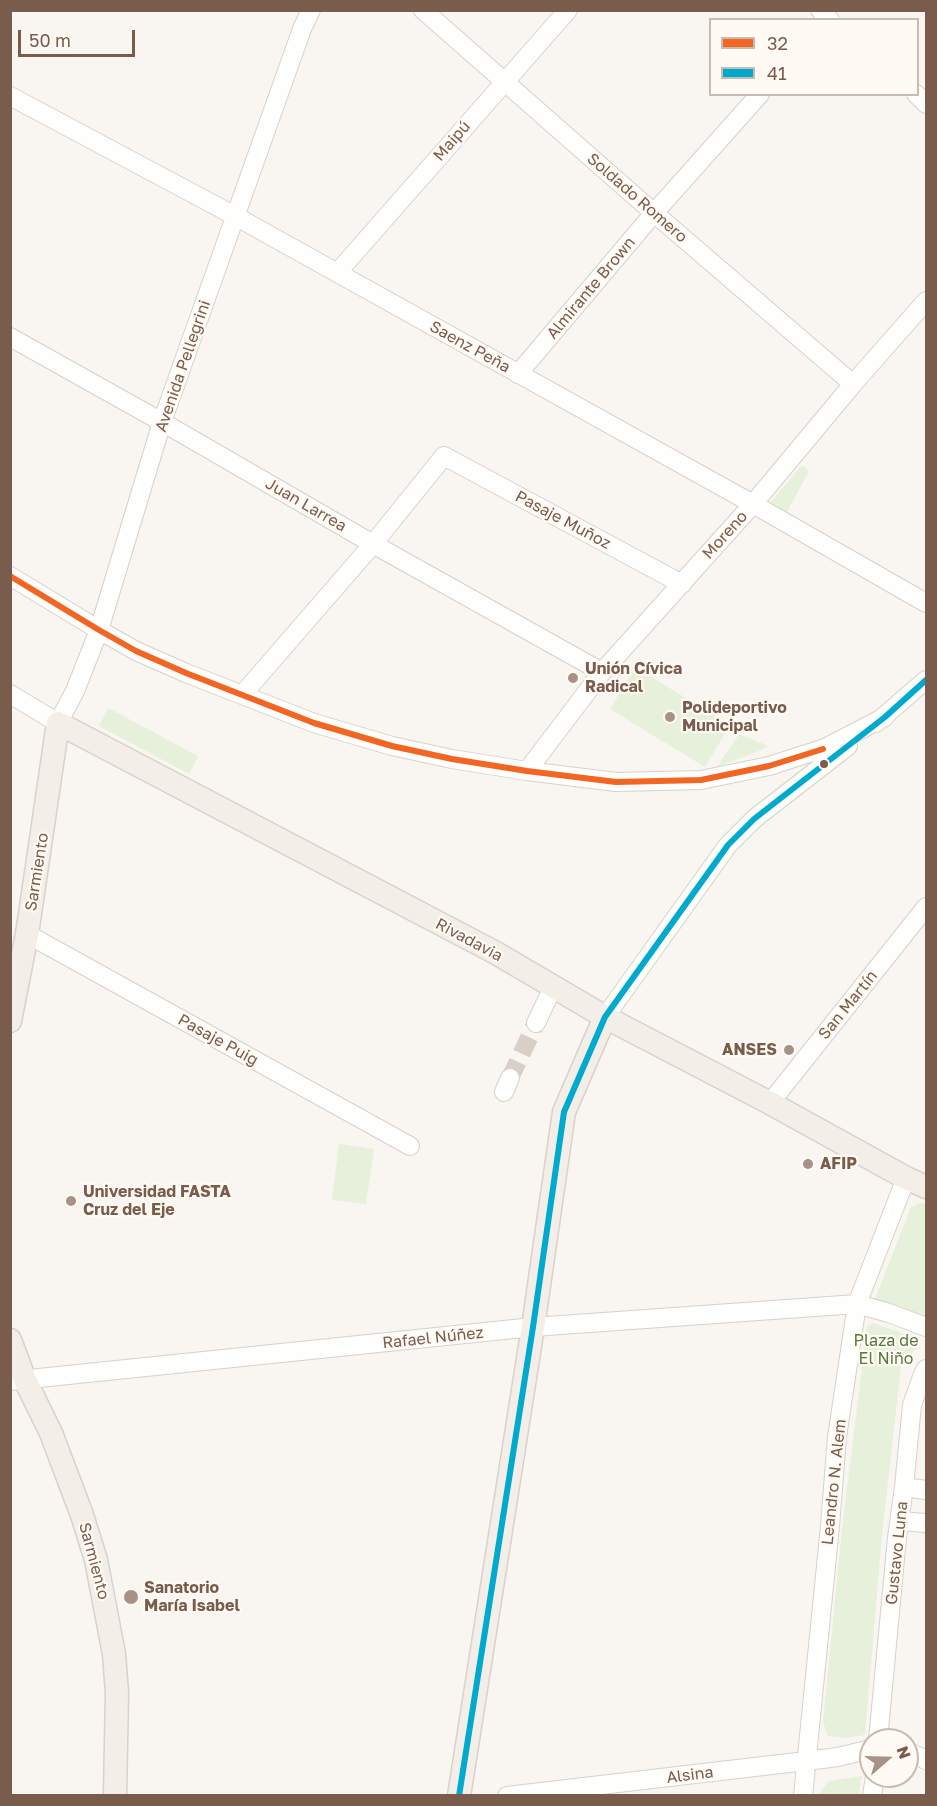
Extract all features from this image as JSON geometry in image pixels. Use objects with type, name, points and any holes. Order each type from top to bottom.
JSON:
[{"type":"main road","name":"Sarmiento","points":[[10,1021],[27,934],[58,723]]},
{"type":"main road","name":"Rivadavia","points":[[58,723],[486,948],[605,1017],[920,1182]]},
{"type":"main road","points":[[459,1796],[533,1327],[564,1112],[605,1017]]},
{"type":"main road","name":"Sarmiento","points":[[10,1340],[18,1380],[51,1433],[82,1515],[96,1560],[114,1654],[117,1693],[115,1796]]},
{"type":"street","name":"Avenida Pellegrini","points":[[58,723],[75,691],[99,630],[162,422],[302,29],[312,10]]},
{"type":"street","name":"Soldado Romero","points":[[423,10],[853,384]]},
{"type":"street","name":"Maipú","points":[[337,273],[568,10]]},
{"type":"street","name":"Saenz Peña","points":[[10,96],[235,216],[927,603]]},
{"type":"street","name":"Almirante Brown","points":[[518,374],[654,213],[758,96]]},
{"type":"street","name":"Moreno","points":[[527,771],[602,672],[753,504],[853,384],[927,301]]},
{"type":"street","name":"Juan Larrea","points":[[10,338],[602,672]]},
{"type":"street","name":"Pasaje Muñoz","points":[[373,544],[444,456],[682,584]]},
{"type":"street","points":[[242,695],[373,544]]},
{"type":"street","points":[[10,576],[136,651],[242,695],[314,723],[392,746],[452,759],[616,782],[702,780],[769,766],[825,748],[885,717]]},
{"type":"street","points":[[605,1017],[728,845],[754,819],[885,717],[927,680]]},
{"type":"street","name":"Rivadavia","points":[[10,694],[58,723]]},
{"type":"street","name":"San Martín","points":[[770,1103],[927,907]]},
{"type":"street","name":"Pasaje Puig","points":[[27,934],[410,1146]]},
{"type":"street","points":[[536,1023],[553,987]]},
{"type":"street","name":"Leandro N. Alem","points":[[802,1796],[837,1437],[857,1304],[920,1182]]},
{"type":"street","name":"Rafael Núñez","points":[[18,1380],[533,1327],[857,1304],[927,1327]]},
{"type":"street","name":"Gustavo Luna","points":[[880,1728],[897,1538],[912,1406],[922,1374],[927,1369]]},
{"type":"street","points":[[904,1487],[927,1490]]},
{"type":"street","points":[[900,1521],[927,1523]]},
{"type":"street","name":"Alsina","points":[[507,1796],[838,1757],[859,1752]]},
{"type":"green space","points":[[802,465],[809,471],[787,512],[769,504]]},
{"type":"green space","name":"Polideportivo Municipal","points":[[635,667],[730,725],[705,767],[610,709]]},
{"type":"green space","points":[[108,708],[198,756],[189,774],[99,726]]},
{"type":"green space","points":[[739,734],[768,746],[717,767]]},
{"type":"green space","points":[[339,1144],[374,1149],[366,1204],[332,1200]]},
{"type":"green space","points":[[920,1203],[926,1204],[926,1317],[875,1299],[911,1207]]},
{"type":"green space","name":"Plaza de El Niño","points":[[873,1323],[917,1338],[920,1344],[901,1366],[882,1535],[866,1728],[859,1728],[859,1736],[844,1738],[828,1736],[823,1722],[842,1529],[867,1327]]},
{"type":"green space","points":[[859,1776],[859,1795],[818,1795],[829,1781]]},
{"type":"tunnel","points":[[510,1078],[536,1023]]},
{"type":"transit line","name":"32","points":[[10,576],[136,651],[186,673],[314,723],[392,746],[452,759],[616,782],[701,780],[769,766],[823,749]]},
{"type":"transit line","name":"41","points":[[459,1796],[533,1327],[564,1112],[605,1017],[728,845],[754,819],[885,717],[926,680]]},
{"type":"place","name":"Unión Cívica Radical","points":[[573,678]]},
{"type":"place","name":"Polideportivo Municipal","points":[[670,717]]},
{"type":"place","name":"ANSES","points":[[789,1050]]},
{"type":"place","name":"AFIP","points":[[808,1164]]},
{"type":"place","name":"Universidad FASTA Cruz del Eje","points":[[71,1201]]},
{"type":"place","name":"Sanatorio María Isabel","points":[[131,1597]]}]
